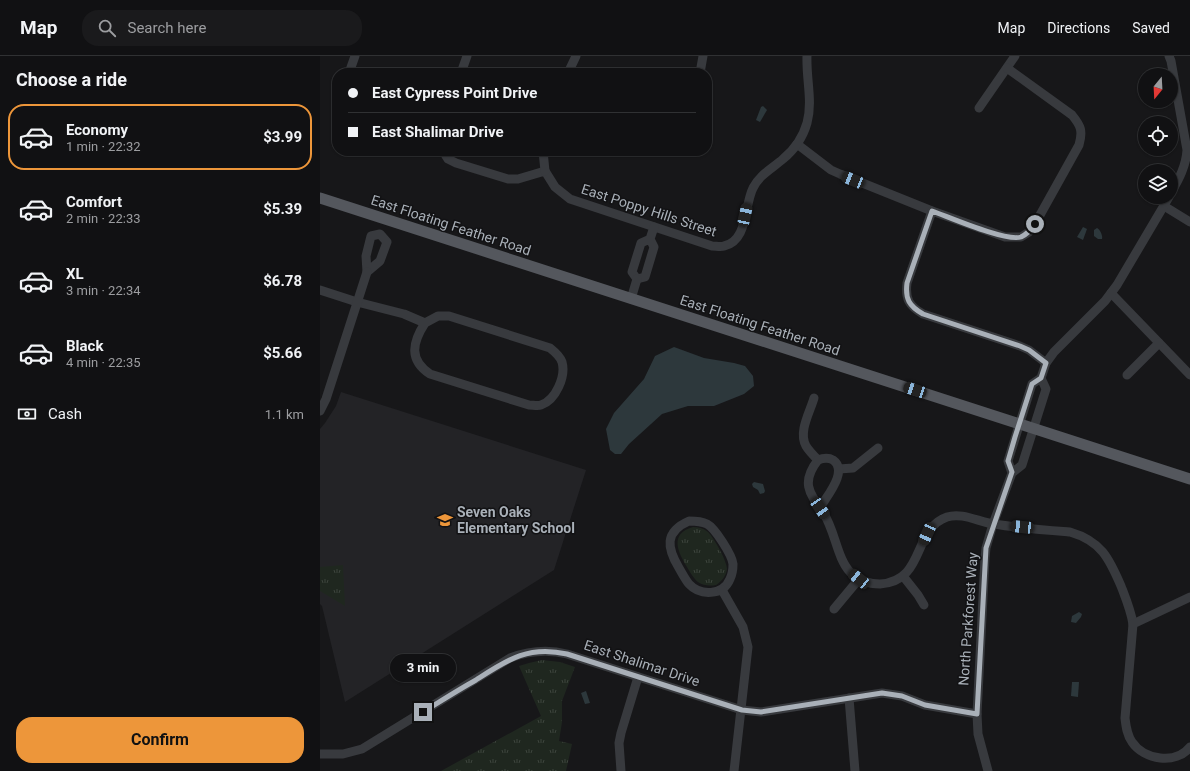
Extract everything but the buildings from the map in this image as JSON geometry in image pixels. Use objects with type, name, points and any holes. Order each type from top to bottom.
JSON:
[{"type":"main road","name":"East Floating Feather Road","points":[[320,198],[1190,479]]},
{"type":"street","points":[[351,68],[355,56]]},
{"type":"street","points":[[463,68],[467,56]]},
{"type":"street","points":[[570,68],[576,56]]},
{"type":"street","points":[[701,68],[703,56]]},
{"type":"street","points":[[807,56],[810,100],[809,111],[807,124],[797,144],[831,170],[932,211],[1005,237],[1020,237],[1029,232],[1035,224],[1079,145],[1082,135],[1079,124],[1072,114],[1007,68]]},
{"type":"street","points":[[979,108],[1015,56]]},
{"type":"street","points":[[1169,56],[1172,61],[1187,150],[1187,160],[1178,181]]},
{"type":"street","name":"East Poppy Hills Street","points":[[545,171],[555,187],[570,199],[712,246],[723,247],[731,244],[742,230],[748,201],[753,188],[762,176],[785,158],[797,144]]},
{"type":"street","points":[[446,156],[448,159],[456,163],[508,179],[518,179],[545,171],[544,156]]},
{"type":"street","points":[[1041,378],[1046,363],[1060,345],[1111,293],[1164,206],[1190,222]]},
{"type":"street","points":[[932,211],[907,283],[906,293],[909,302],[915,309],[923,314],[1020,346],[1029,350],[1046,363]]},
{"type":"street","points":[[380,234],[384,219]]},
{"type":"street","points":[[637,280],[645,277],[654,247],[650,239],[654,227]]},
{"type":"street","points":[[320,411],[326,398],[367,272],[366,256],[371,236],[380,234]]},
{"type":"street","points":[[367,272],[380,261],[387,242],[380,234]]},
{"type":"street","points":[[631,299],[637,280],[632,272],[641,243],[650,239]]},
{"type":"street","points":[[320,290],[357,302],[404,314],[425,324]]},
{"type":"street","points":[[1111,293],[1190,374]]},
{"type":"street","points":[[438,316],[449,316],[550,348],[558,354],[562,362],[562,374],[557,391],[551,400],[540,406],[529,405],[430,374],[420,368],[415,358],[415,349],[420,332],[425,324],[438,316]]},
{"type":"street","points":[[1127,375],[1160,343]]},
{"type":"street","name":"North Parkforest Way","points":[[988,771],[980,741],[977,714],[986,548],[1012,472],[1022,465],[1034,429],[1046,389],[1041,378],[1032,384],[1019,424],[1008,461],[1012,472]]},
{"type":"street","points":[[814,398],[803,430],[803,438],[806,446],[818,460]]},
{"type":"street","points":[[839,469],[853,468],[878,448]]},
{"type":"street","points":[[820,508],[838,478],[839,469],[836,463],[831,459],[826,458],[818,460],[808,476],[807,483],[809,492],[831,527],[844,564],[850,572],[859,579],[876,584],[895,581],[903,576],[911,568],[927,534],[937,522],[947,517],[959,515],[993,524],[1070,532],[1094,542],[1104,552],[1112,564],[1128,604],[1133,624],[1125,718],[1126,730],[1132,742],[1141,751],[1152,757],[1165,758],[1175,756],[1190,747]]},
{"type":"street","points":[[689,521],[697,521],[707,524],[714,530],[730,556],[733,564],[733,572],[728,583],[722,590],[706,592],[696,589],[688,583],[672,556],[670,543],[671,535],[683,524],[689,521]]},
{"type":"street","points":[[903,576],[924,605]]},
{"type":"street","points":[[834,609],[859,579]]},
{"type":"street","points":[[722,590],[743,627],[746,637],[747,658],[734,771]]},
{"type":"street","points":[[1133,624],[1190,597]]},
{"type":"street","name":"East Shalimar Drive","points":[[320,754],[343,754],[371,745],[501,663],[510,658],[528,652],[557,652],[742,710],[761,712],[873,694],[892,694],[925,705],[977,714]]},
{"type":"street","points":[[621,771],[619,743],[638,677]]},
{"type":"street","points":[[849,698],[855,771]]},
{"type":"shaded area","points":[[763,106],[767,110],[760,122],[756,120],[761,107]]},
{"type":"shaded area","points":[[1083,227],[1087,229],[1083,240],[1077,237]]},
{"type":"shaded area","points":[[1097,228],[1101,233],[1102,239],[1098,239],[1094,236],[1094,230]]},
{"type":"shaded area","points":[[674,347],[704,358],[745,366],[753,376],[754,386],[744,394],[714,406],[688,406],[662,414],[629,444],[621,454],[615,454],[610,450],[606,429],[614,413],[644,379],[655,356]]},
{"type":"shaded area","name":"Seven Oaks Elementary School","points":[[341,392],[586,470],[554,570],[345,702],[322,606],[320,604],[320,429],[336,406]]},
{"type":"shaded area","points":[[754,482],[763,484],[765,491],[764,493],[760,494],[758,490],[753,487],[752,484]]},
{"type":"shaded area","points":[[1079,612],[1082,614],[1081,617],[1076,623],[1071,622],[1072,616]]},
{"type":"shaded area","points":[[1072,682],[1079,682],[1078,697],[1071,696]]},
{"type":"shaded area","points":[[586,691],[590,703],[585,704],[581,693]]},
{"type":"green space","points":[[693,527],[700,528],[708,532],[723,555],[727,569],[726,574],[716,585],[712,586],[698,582],[691,573],[679,550],[678,539],[681,534],[685,530]]},
{"type":"green space","points":[[343,565],[345,606],[320,591],[320,567]]},
{"type":"green space","points":[[542,660],[560,662],[575,667],[562,701],[562,722],[559,741],[572,744],[566,771],[441,771],[541,716],[519,666]]},
{"type":"place","name":"Seven Oaks Elementary School","points":[[445,520]]},
{"type":"route","points":[[423,712],[510,658],[528,652],[548,651],[567,654],[752,712],[761,712],[882,693],[902,696],[925,705],[977,714],[986,548],[1012,472],[1008,461],[1019,424],[1032,384],[1041,378],[1046,363],[1029,350],[1020,346],[923,314],[915,309],[909,302],[906,293],[907,283],[932,211],[1005,237],[1020,237],[1029,232],[1035,224]]}]
